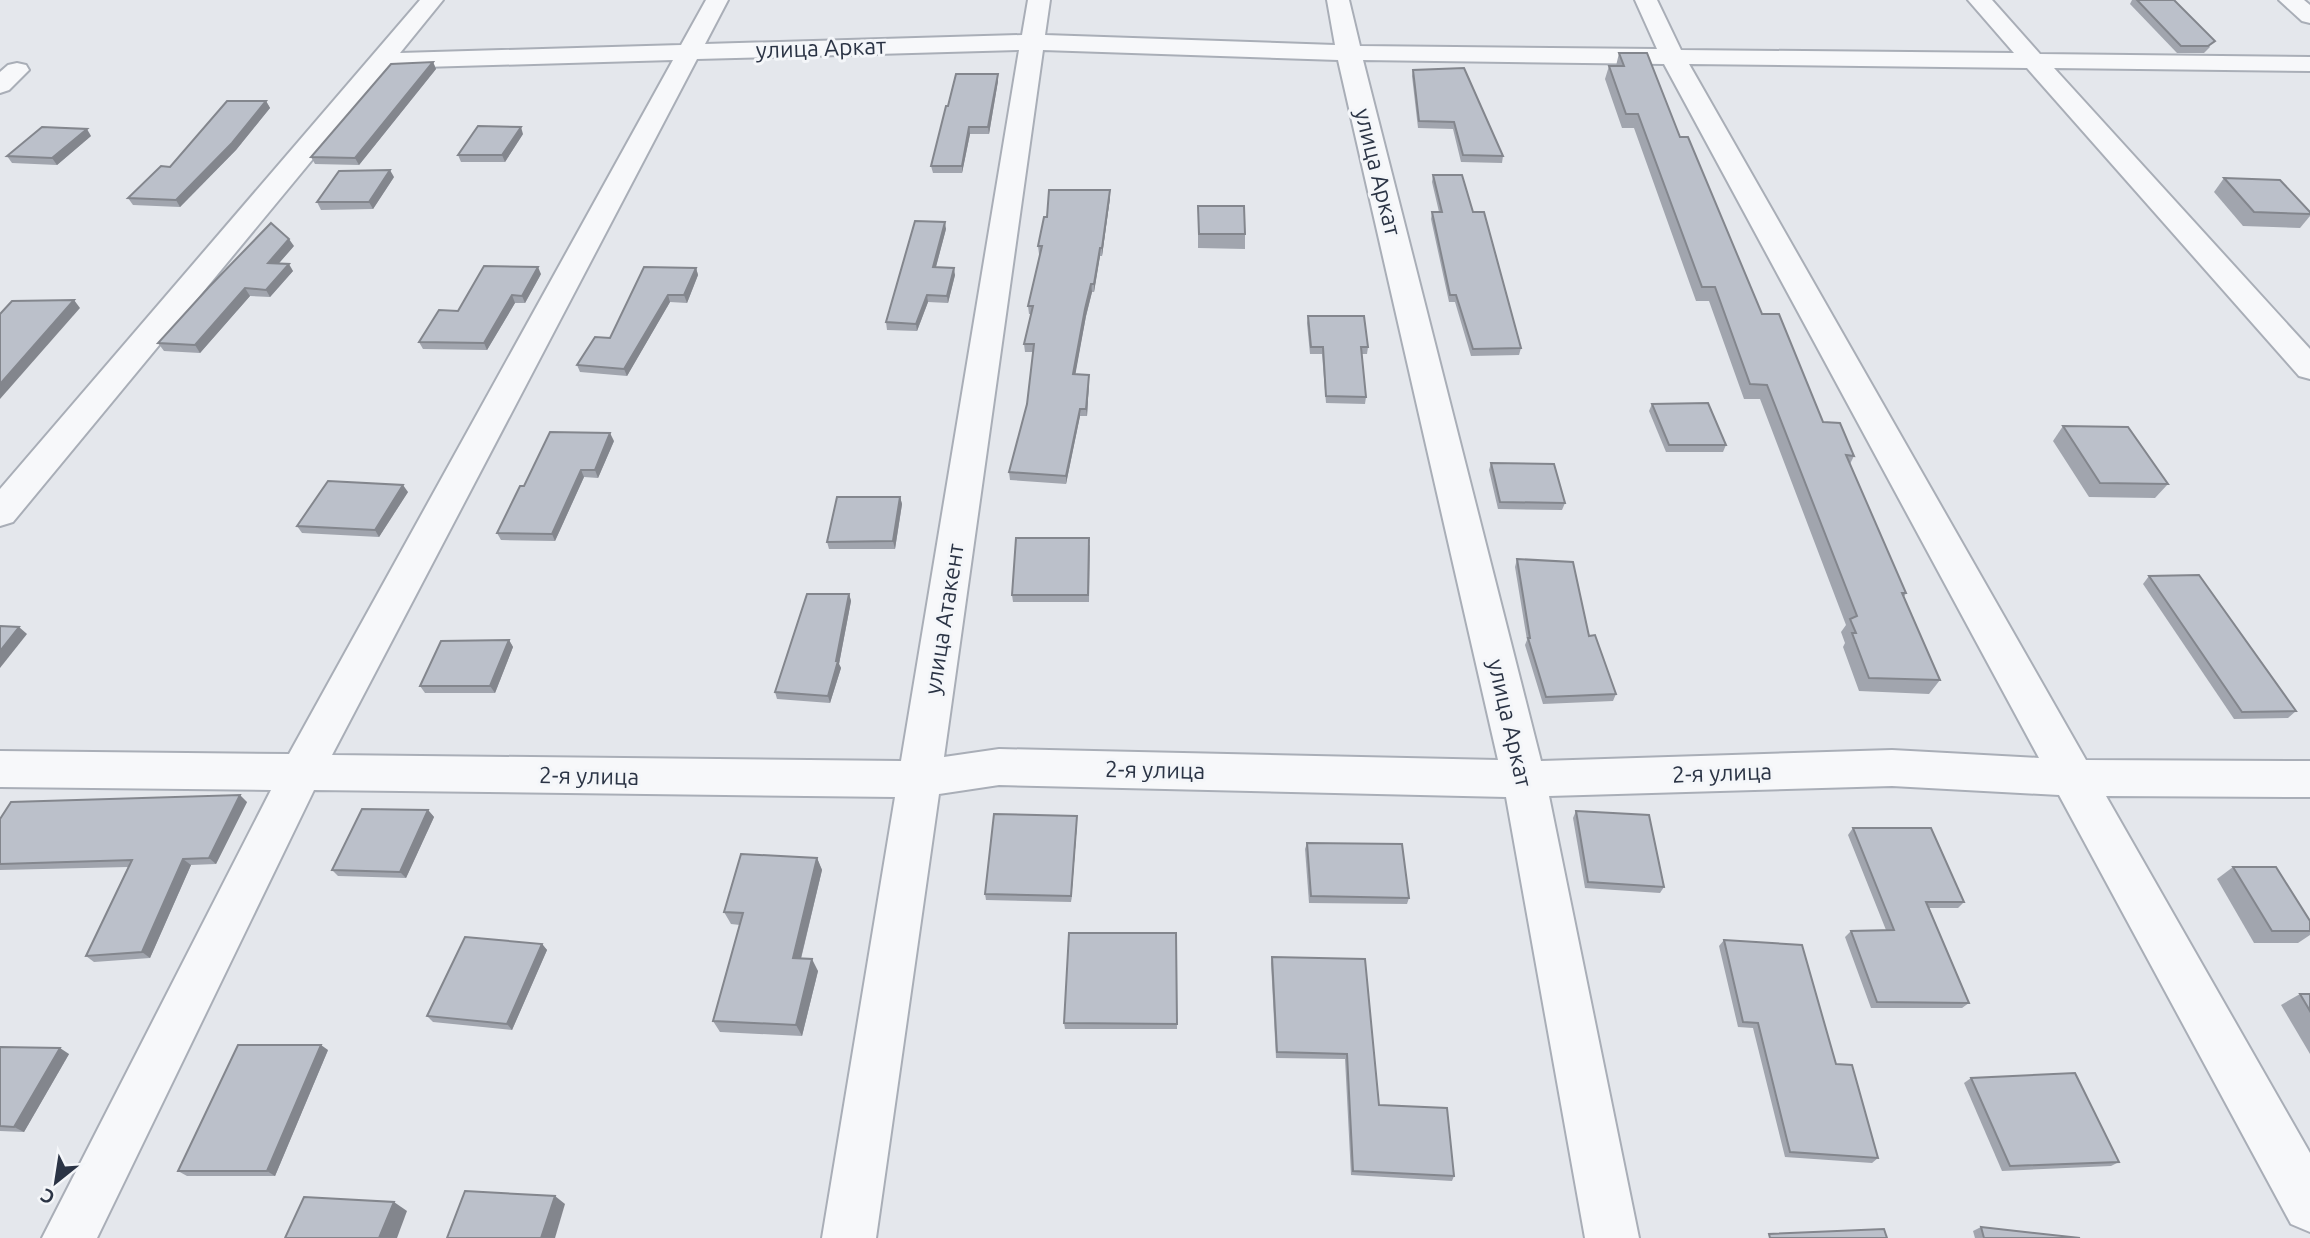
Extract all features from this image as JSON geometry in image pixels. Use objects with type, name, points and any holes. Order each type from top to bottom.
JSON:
[{"type":"street","points":[[0,513],[432,0]]},
{"type":"street","points":[[69,1238],[301,773],[717,0]]},
{"type":"street","name":"улица Атакент","points":[[849,1238],[1039,0]]},
{"type":"street","points":[[1338,0],[1349,53],[2310,64]]},
{"type":"street","points":[[1646,0],[1672,56],[2310,1205]]},
{"type":"street","points":[[1979,0],[2038,62],[2310,369]]},
{"type":"street","points":[[2290,0],[2310,16]]},
{"type":"street","name":"улица Аркат","points":[[381,61],[1032,42],[1349,53],[1524,779],[1612,1238]]},
{"type":"street","name":"2-я улица","points":[[0,769],[919,779],[999,767],[1524,779],[1892,768],[2072,778],[2310,779]]},
{"type":"building","points":[[2137,0],[2174,0],[2215,41],[2208,46],[2181,46]]},
{"type":"building","points":[[1619,53],[1647,53],[1680,137],[1688,137],[1762,314],[1779,314],[1823,422],[1840,423],[1854,456],[1846,455],[1906,593],[1902,593],[1940,680],[1869,678],[1852,633],[1856,633],[1850,619],[1857,616],[1767,385],[1750,384],[1715,287],[1702,287],[1638,114],[1626,114],[1609,66],[1624,66]]},
{"type":"building","points":[[433,62],[355,158],[311,157],[391,64]]},
{"type":"building","points":[[1464,68],[1503,156],[1463,155],[1454,122],[1419,121],[1413,70]]},
{"type":"building","points":[[956,74],[998,74],[988,127],[969,127],[962,166],[931,166],[946,106]]},
{"type":"building","points":[[227,101],[266,101],[232,143],[176,200],[128,198],[161,166],[170,167]]},
{"type":"building","points":[[478,126],[521,127],[502,155],[458,155]]},
{"type":"building","points":[[42,127],[87,129],[52,158],[7,156]]},
{"type":"building","points":[[390,170],[369,202],[317,202],[339,171]]},
{"type":"building","points":[[1433,175],[1462,175],[1473,212],[1484,212],[1521,348],[1473,349],[1456,295],[1450,295],[1432,212],[1442,212]]},
{"type":"building","points":[[2224,178],[2280,180],[2310,214],[2254,212]]},
{"type":"building","points":[[1049,190],[1110,190],[1102,248],[1085,309],[1073,374],[1089,375],[1086,409],[1080,409],[1066,476],[1009,472],[1027,404],[1034,344],[1024,344],[1033,306],[1028,306],[1042,246],[1038,246],[1044,217],[1047,217]]},
{"type":"building","points":[[1198,206],[1244,206],[1245,234],[1199,234]]},
{"type":"building","points":[[915,221],[945,222],[933,267],[954,268],[947,296],[927,295],[916,324],[886,322]]},
{"type":"building","points":[[271,223],[289,239],[268,263],[289,264],[266,290],[245,288],[195,345],[158,343],[209,287]]},
{"type":"building","points":[[484,266],[538,267],[522,296],[512,295],[484,343],[419,342],[439,310],[458,311]]},
{"type":"building","points":[[644,267],[696,268],[684,295],[668,295],[624,369],[577,365],[595,337],[610,338]]},
{"type":"building","points":[[74,300],[0,384],[0,314],[12,301]]},
{"type":"building","points":[[1308,316],[1364,316],[1368,347],[1361,347],[1366,397],[1326,396],[1323,347],[1311,347]]},
{"type":"building","points":[[1708,403],[1726,445],[1669,445],[1652,404]]},
{"type":"building","points":[[2063,426],[2128,427],[2168,484],[2100,483]]},
{"type":"building","points":[[550,432],[610,433],[595,470],[581,470],[552,534],[497,533],[520,486],[524,486]]},
{"type":"building","points":[[1491,463],[1554,464],[1565,503],[1500,502]]},
{"type":"building","points":[[328,481],[403,485],[375,530],[297,526]]},
{"type":"building","points":[[837,497],[900,497],[893,541],[827,542]]},
{"type":"building","points":[[1016,538],[1089,538],[1088,595],[1012,595]]},
{"type":"building","points":[[1517,559],[1573,562],[1589,636],[1595,635],[1616,694],[1546,697],[1528,638]]},
{"type":"building","points":[[2199,575],[2296,711],[2242,712],[2149,576]]},
{"type":"building","points":[[807,594],[849,594],[838,661],[828,696],[775,692]]},
{"type":"building","points":[[0,626],[19,627],[0,651]]},
{"type":"building","points":[[509,640],[490,686],[420,686],[441,641]]},
{"type":"building","points":[[240,795],[209,858],[183,859],[142,952],[86,956],[132,860],[0,864],[0,819],[11,802]]},
{"type":"building","points":[[362,809],[428,810],[400,872],[332,870]]},
{"type":"building","points":[[1576,811],[1649,815],[1664,887],[1588,882]]},
{"type":"building","points":[[994,814],[1077,816],[1071,896],[985,894]]},
{"type":"building","points":[[1853,828],[1931,828],[1964,902],[1926,902],[1969,1003],[1877,1002],[1851,931],[1894,930]]},
{"type":"building","points":[[1307,843],[1402,844],[1409,898],[1311,896]]},
{"type":"building","points":[[741,854],[817,858],[793,958],[812,959],[796,1025],[713,1021],[743,913],[724,912]]},
{"type":"building","points":[[2233,867],[2276,867],[2310,921],[2310,931],[2272,931]]},
{"type":"building","points":[[1069,933],[1176,933],[1177,1024],[1064,1023]]},
{"type":"building","points":[[465,937],[542,944],[507,1024],[427,1016]]},
{"type":"building","points":[[1724,940],[1802,945],[1836,1064],[1852,1065],[1878,1158],[1790,1152],[1758,1023],[1743,1022]]},
{"type":"building","points":[[1272,957],[1365,959],[1379,1105],[1447,1108],[1454,1176],[1353,1171],[1347,1054],[1277,1052]]},
{"type":"building","points":[[2300,994],[2310,994],[2310,1011]]},
{"type":"building","points":[[238,1045],[321,1045],[267,1171],[178,1171]]},
{"type":"building","points":[[0,1047],[60,1048],[14,1127],[0,1126]]},
{"type":"building","points":[[2075,1073],[2119,1162],[2010,1166],[1971,1078]]},
{"type":"building","points":[[465,1191],[555,1196],[541,1238],[447,1238]]},
{"type":"building","points":[[304,1197],[394,1202],[379,1238],[285,1238]]},
{"type":"building","points":[[1981,1227],[2080,1238],[1984,1238]]},
{"type":"building","points":[[1884,1229],[1887,1238],[1770,1238],[1769,1234]]}]
